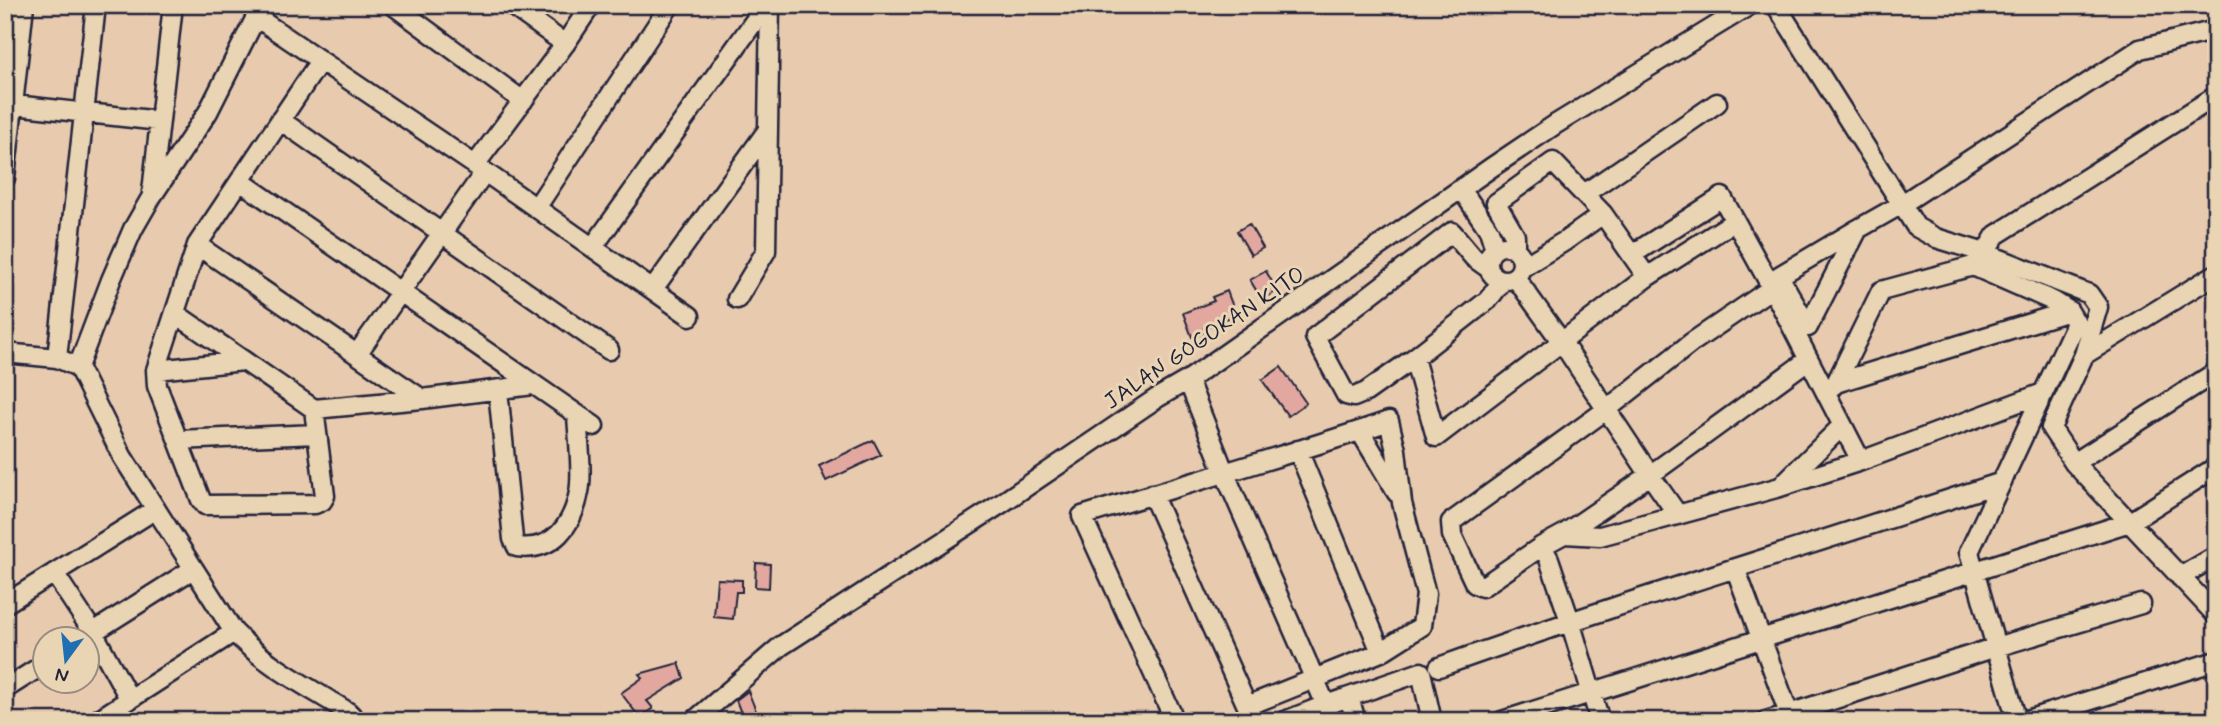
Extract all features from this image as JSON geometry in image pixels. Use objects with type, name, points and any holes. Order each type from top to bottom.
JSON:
[{"type":"street","points":[[5,178],[10,105],[24,5]]},
{"type":"street","points":[[57,358],[96,5]]},
{"type":"street","points":[[152,195],[173,5]]},
{"type":"street","points":[[393,5],[523,100]]},
{"type":"street","points":[[511,5],[565,44]]},
{"type":"street","points":[[357,354],[441,234],[523,100],[591,5]]},
{"type":"street","points":[[536,208],[670,5]]},
{"type":"street","points":[[593,247],[768,5]]},
{"type":"street","points":[[737,299],[757,270],[766,251],[768,5]]},
{"type":"street","name":"JALAN GOGOKAN KITO","points":[[694,721],[781,646],[1188,380],[1556,124],[1750,5]]},
{"type":"street","points":[[1776,5],[1916,226],[1936,238],[2089,294],[2098,307],[2084,355],[2051,428],[2074,463],[2216,615]]},
{"type":"street","points":[[78,367],[110,281],[133,229],[152,195],[208,112],[257,9],[320,61],[691,316]]},
{"type":"street","points":[[1858,229],[1808,327],[1779,276],[1858,229],[1902,204],[2140,49],[2216,30]]},
{"type":"street","points":[[314,409],[325,496],[322,501],[315,504],[205,505],[157,386],[156,370],[197,245],[320,61]]},
{"type":"street","points":[[1985,254],[1996,235],[2216,96]]},
{"type":"street","points":[[1584,194],[1717,103]]},
{"type":"street","points":[[10,105],[160,121]]},
{"type":"street","points":[[280,120],[609,349]]},
{"type":"street","points":[[653,289],[767,131]]},
{"type":"street","points":[[1507,273],[1474,258],[1452,232],[1315,337],[1342,388],[1350,397],[1366,393],[1414,358],[1488,300],[1521,258],[1515,249],[1515,236],[1496,203],[1553,163],[1603,214],[1647,277]]},
{"type":"street","points":[[240,181],[594,426]]},
{"type":"street","points":[[1461,189],[1489,230],[1495,249]]},
{"type":"street","points":[[1633,254],[1722,197],[1808,360],[1831,387],[1841,427],[1861,461]]},
{"type":"street","points":[[1507,273],[1565,242],[1603,214]]},
{"type":"street","points":[[1414,358],[1436,437],[1647,277],[1735,221]]},
{"type":"street","points":[[197,245],[422,400]]},
{"type":"street","points":[[1515,249],[1504,246],[1495,249],[1489,256],[1507,273],[1561,341],[1678,515]]},
{"type":"street","points":[[1831,387],[1881,291],[1973,266],[2069,311],[2076,323],[1969,552],[2017,721]]},
{"type":"street","points":[[2084,355],[2216,274]]},
{"type":"street","points":[[1772,288],[1691,342],[1606,410],[1451,522],[1452,535],[1475,583],[1482,587],[1564,534],[1808,360]]},
{"type":"street","points":[[1831,387],[2069,311]]},
{"type":"street","points":[[176,314],[314,409],[422,400],[533,385]]},
{"type":"street","points":[[5,352],[57,358],[78,367],[122,456],[234,632],[271,665],[348,712],[357,721]]},
{"type":"street","points":[[156,370],[244,360]]},
{"type":"street","points":[[2074,463],[2216,372]]},
{"type":"street","points":[[1188,380],[1225,474],[1326,705]]},
{"type":"street","points":[[498,390],[513,539],[517,547],[546,543],[563,532],[574,510],[580,489],[577,415]]},
{"type":"street","points":[[1564,534],[1600,536],[1780,487],[1861,461],[2043,393]]},
{"type":"street","points":[[1152,494],[1247,706],[1381,652],[1422,626],[1426,594],[1402,503],[1396,450],[1389,421],[1225,474],[1152,494],[1082,516],[1175,721]]},
{"type":"street","points":[[1780,487],[1841,427]]},
{"type":"street","points":[[1360,431],[1402,503]]},
{"type":"street","points":[[178,440],[317,434]]},
{"type":"street","points":[[1298,450],[1381,652]]},
{"type":"street","points":[[1502,721],[2130,522],[2216,467]]},
{"type":"street","points":[[1439,667],[1570,621],[1736,570],[1999,483]]},
{"type":"street","points":[[5,604],[156,509]]},
{"type":"street","points":[[1542,546],[1570,621],[1600,721]]},
{"type":"street","points":[[2180,577],[2216,556]]},
{"type":"street","points":[[102,627],[193,569]]},
{"type":"street","points":[[1736,570],[1791,717]]},
{"type":"street","points":[[54,573],[82,624]]},
{"type":"street","points":[[1766,721],[1791,717],[1996,647],[2141,604]]},
{"type":"street","points":[[96,721],[234,632]]},
{"type":"street","points":[[102,657],[130,698]]},
{"type":"street","points":[[2024,721],[2216,661]]},
{"type":"street","points":[[5,689],[32,672]]},
{"type":"street","points":[[1285,721],[1421,673],[1432,721]]},
{"type":"street","points":[[1349,697],[1356,721]]},
{"type":"building","points":[[1249,224],[1263,248],[1251,255],[1237,231]]},
{"type":"building","points":[[1266,271],[1277,291],[1262,300],[1250,280]]},
{"type":"building","points":[[1227,291],[1236,315],[1204,328],[1206,332],[1192,337],[1183,313],[1214,301],[1212,297]]},
{"type":"building","points":[[1281,367],[1306,403],[1288,416],[1262,380]]},
{"type":"building","points":[[873,440],[881,455],[826,481],[819,466]]},
{"type":"building","points":[[756,563],[770,564],[769,588],[755,587]]},
{"type":"building","points":[[717,579],[742,580],[742,592],[736,592],[733,619],[714,617]]},
{"type":"building","points":[[679,663],[684,678],[647,701],[653,708],[640,718],[621,693],[642,678],[639,674]]},
{"type":"building","points":[[748,691],[760,721],[744,721],[736,700]]}]
